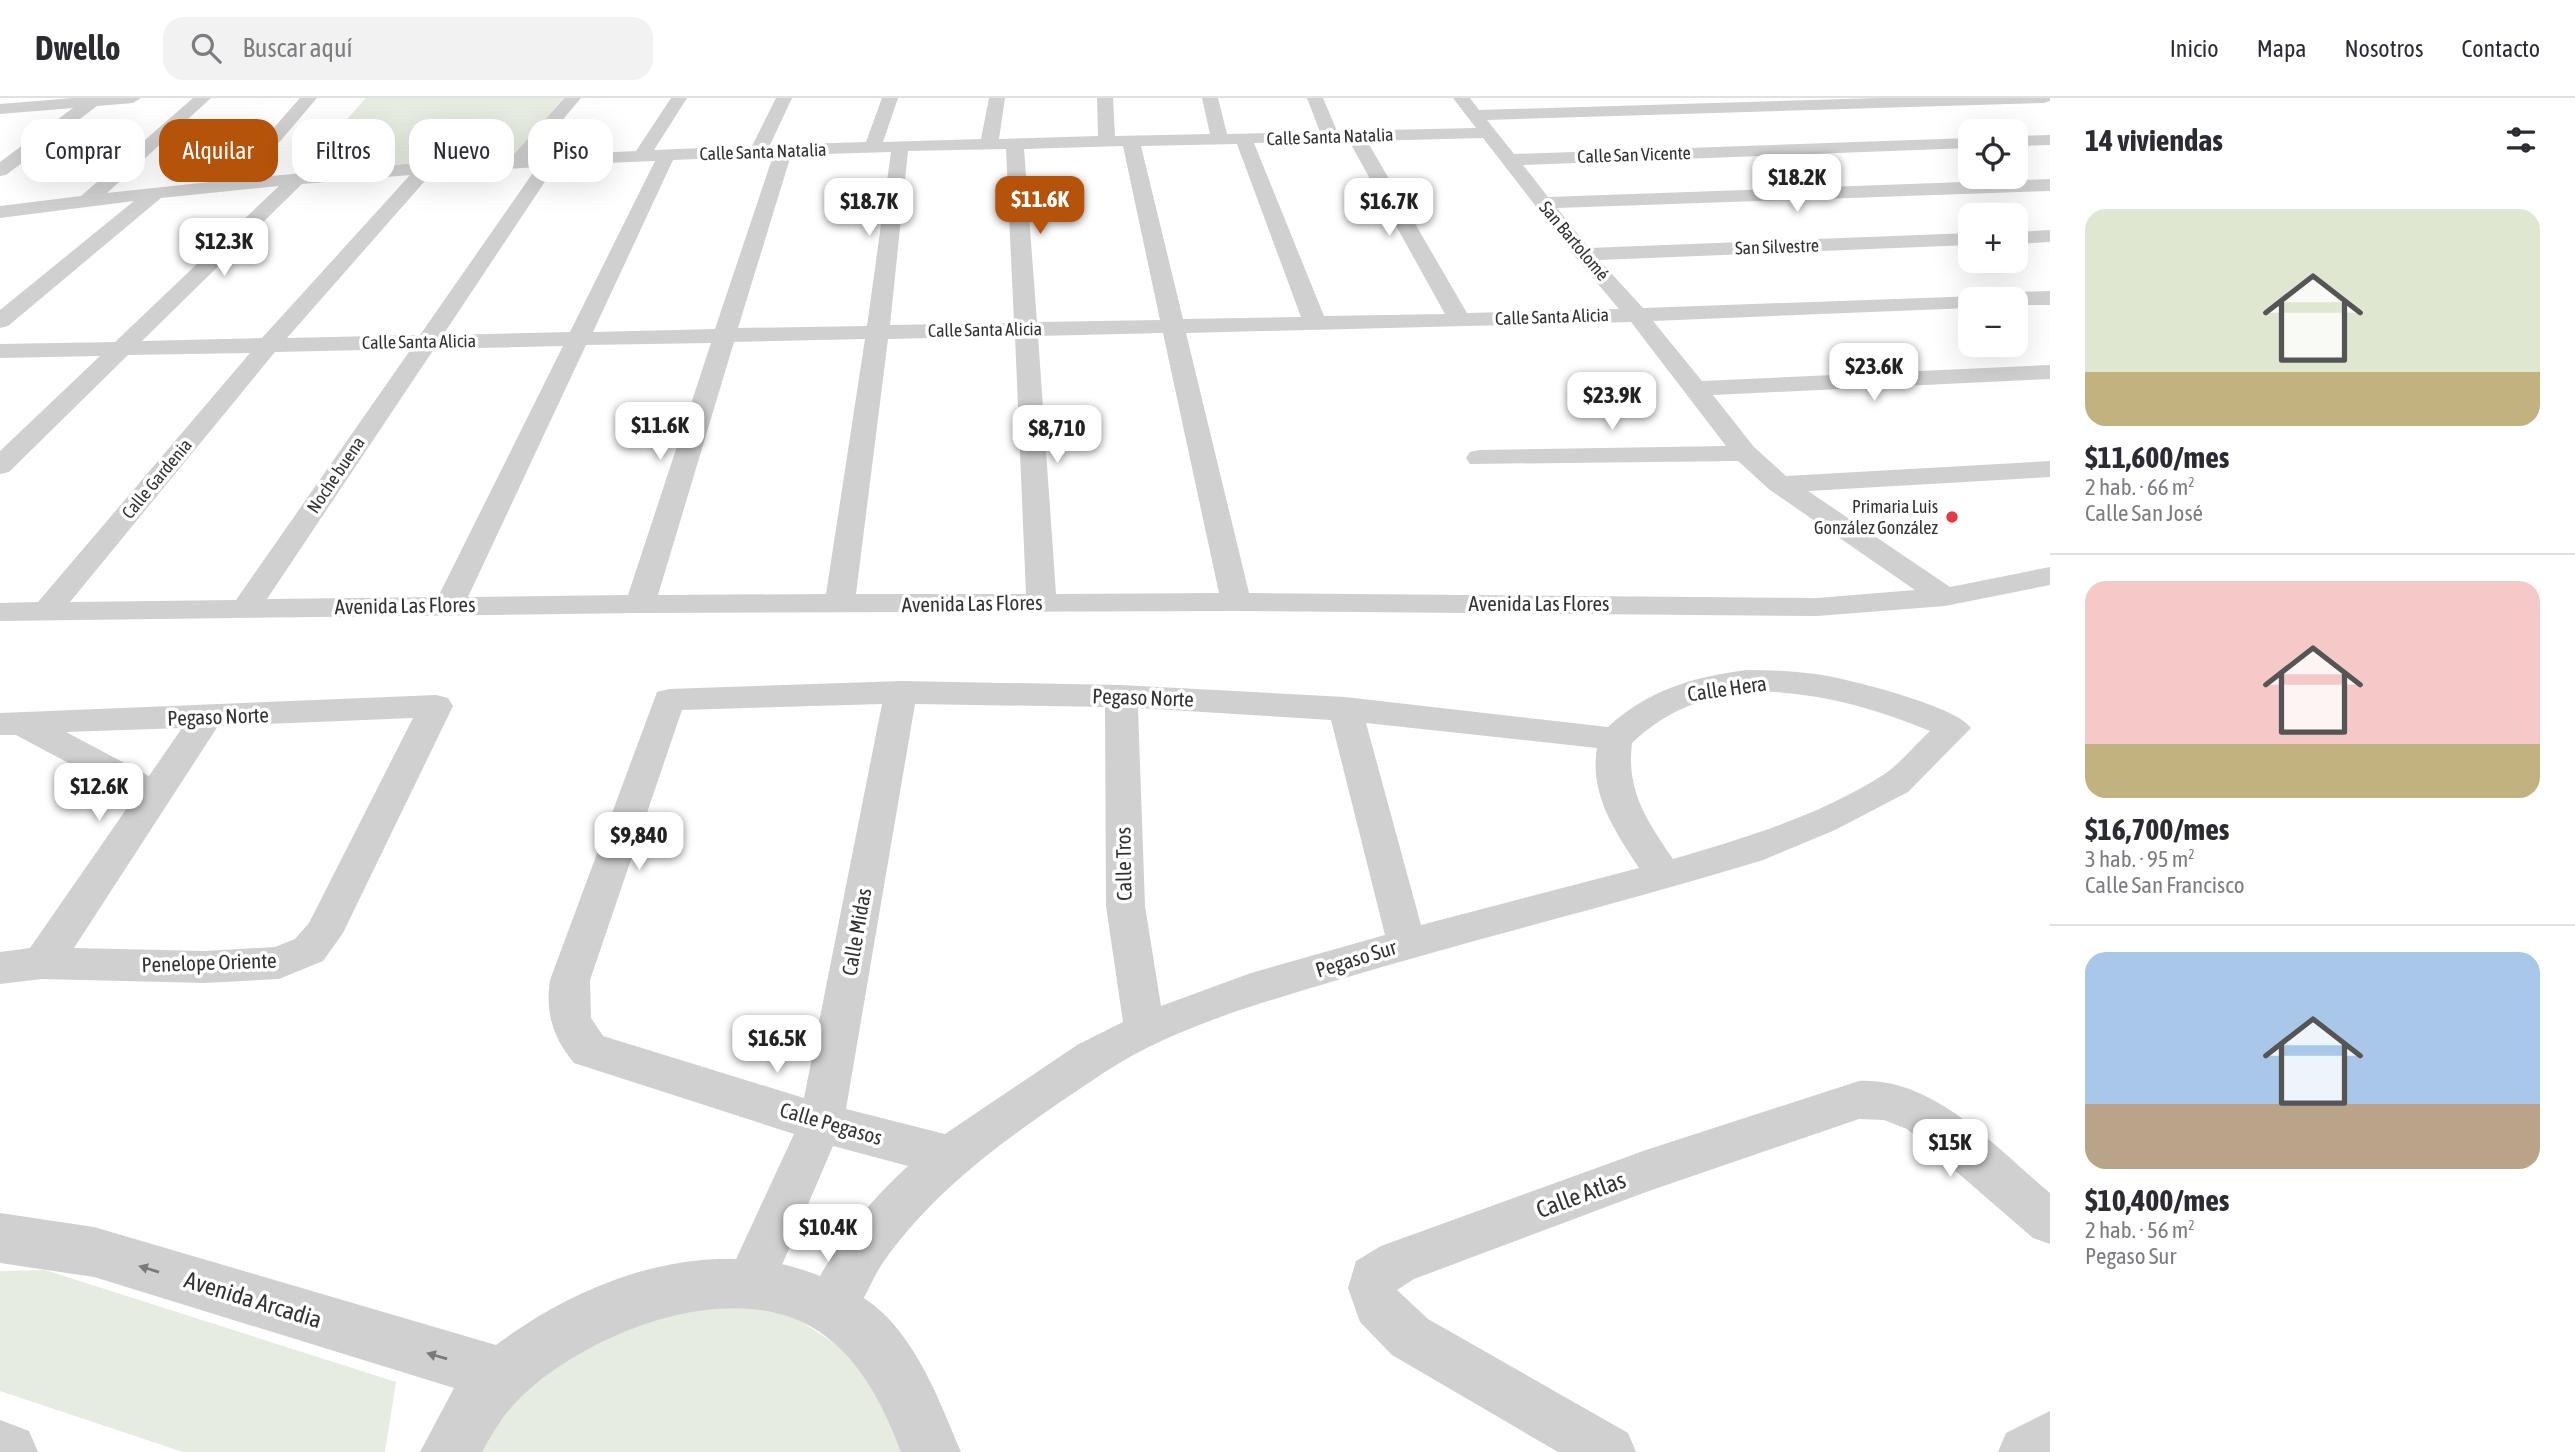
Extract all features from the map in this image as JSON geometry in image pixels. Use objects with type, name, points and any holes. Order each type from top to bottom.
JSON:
[{"type":"street","points":[[0,109],[133,98]]},
{"type":"street","points":[[88,200],[203,98]]},
{"type":"street","points":[[233,184],[309,98]]},
{"type":"street","points":[[518,161],[573,98]]},
{"type":"street","points":[[642,155],[679,98]]},
{"type":"street","points":[[758,152],[784,98]]},
{"type":"street","points":[[872,149],[890,98]]},
{"type":"street","points":[[989,146],[997,98]]},
{"type":"street","points":[[1105,98],[1107,143]]},
{"type":"street","points":[[1210,98],[1220,140]]},
{"type":"street","points":[[1315,98],[1331,137]]},
{"type":"street","points":[[2028,98],[2050,113]]},
{"type":"street","name":"Calle Santa Natalia","points":[[613,157],[1331,137],[1355,136],[1474,115],[1771,102],[2045,98]]},
{"type":"street","points":[[0,171],[94,100]]},
{"type":"street","name":"San Bartolomé","points":[[1474,115],[1745,453],[1780,484],[1945,597]]},
{"type":"street","points":[[1355,136],[1460,320]]},
{"type":"street","points":[[1244,139],[1315,323]]},
{"type":"street","points":[[2028,141],[2050,140]]},
{"type":"street","points":[[1131,142],[1236,601]]},
{"type":"street","name":"Calle San Vicente","points":[[1508,160],[1958,143]]},
{"type":"street","points":[[1015,145],[1042,603]]},
{"type":"street","points":[[839,605],[878,332],[900,148]]},
{"type":"street","points":[[640,604],[783,151]]},
{"type":"street","points":[[449,606],[667,154]]},
{"type":"street","name":"Calle Santa Natalia","points":[[514,161],[528,161]]},
{"type":"street","name":"Calle Santa Natalia","points":[[1,213],[158,191],[292,179]]},
{"type":"street","points":[[0,466],[294,182]]},
{"type":"street","name":"Calle Gardenia","points":[[46,612],[268,346],[414,182]]},
{"type":"street","name":"Noche buena","points":[[246,608],[536,182]]},
{"type":"street","points":[[1542,203],[2050,185]]},
{"type":"street","points":[[0,321],[158,191]]},
{"type":"street","points":[[2028,237],[2050,236]]},
{"type":"street","name":"San Silvestre","points":[[1583,254],[1958,239]]},
{"type":"street","points":[[2028,299],[2050,298]]},
{"type":"street","name":"Calle Santa Alicia","points":[[0,351],[1460,320],[1958,302]]},
{"type":"street","points":[[1696,389],[2050,372]]},
{"type":"street","points":[[1479,458],[1745,453]]},
{"type":"street","points":[[1780,484],[2050,469]]},
{"type":"street","name":"Avenida Las Flores","points":[[0,612],[640,604],[1236,601],[1817,607],[1945,597],[2050,576]]},
{"type":"street","name":"Calle Hera","points":[[1615,739],[1641,715],[1675,696],[1712,687],[1758,682],[1802,682],[1843,688],[1954,728]]},
{"type":"street","name":"Pegaso Norte","points":[[669,700],[901,692],[1121,696],[1345,708],[1615,739]]},
{"type":"street","name":"Calle Midas","points":[[750,1283],[821,1123],[901,692]]},
{"type":"street","name":"Calle Tros","points":[[1121,696],[1126,929],[1134,985],[1146,1030]]},
{"type":"street","name":"Calle Pegasos","points":[[669,700],[570,980],[566,1002],[574,1033],[589,1050],[821,1123],[950,1156]]},
{"type":"street","name":"Pegaso Norte","points":[[11,724],[206,718],[436,706]]},
{"type":"street","name":"Penelope Oriente","points":[[0,968],[42,963],[205,967],[279,963],[309,950],[323,933],[436,706]]},
{"type":"street","points":[[1345,708],[1407,944]]},
{"type":"street","points":[[42,963],[153,793],[206,718]]},
{"type":"street","points":[[11,724],[153,793]]},
{"type":"street","name":"Pegaso Sur","points":[[830,1307],[866,1247],[904,1200],[950,1156],[1092,1058],[1146,1030],[1251,990],[1407,944],[1664,876],[1750,850],[1822,821],[1896,783],[1954,728]]},
{"type":"street","points":[[1615,739],[1612,774],[1619,799],[1632,826],[1664,876]]},
{"type":"street","name":"Calle Atlas","points":[[1609,1452],[1410,1337],[1383,1313],[1374,1300],[1373,1279],[1398,1262],[1658,1167],[1859,1100],[1880,1098],[1904,1104],[1923,1115],[2050,1222]]},
{"type":"street","name":"Avenida Arcadia","points":[[0,1238],[94,1252],[503,1375]]},
{"type":"street","points":[[450,1452],[464,1423],[503,1375],[561,1332],[609,1309],[680,1287],[750,1283],[796,1292],[830,1307],[874,1342],[895,1372],[931,1452]]},
{"type":"street","points":[[2025,1452],[2050,1438]]},
{"type":"street","points":[[0,1450],[8,1452]]},
{"type":"shaded area","points":[[366,98],[563,98],[545,119],[528,119],[528,140],[515,155],[514,119],[409,119],[409,163],[395,164],[395,119],[347,119]]},
{"type":"shaded area","points":[[45,1270],[396,1382],[385,1452],[183,1452],[0,1391],[0,1271]]},
{"type":"shaded area","points":[[718,1301],[788,1313],[848,1352],[892,1411],[903,1452],[476,1452],[530,1383],[599,1332]]},
{"type":"place","name":"Primaria Luis González González","points":[[1952,517]]}]
